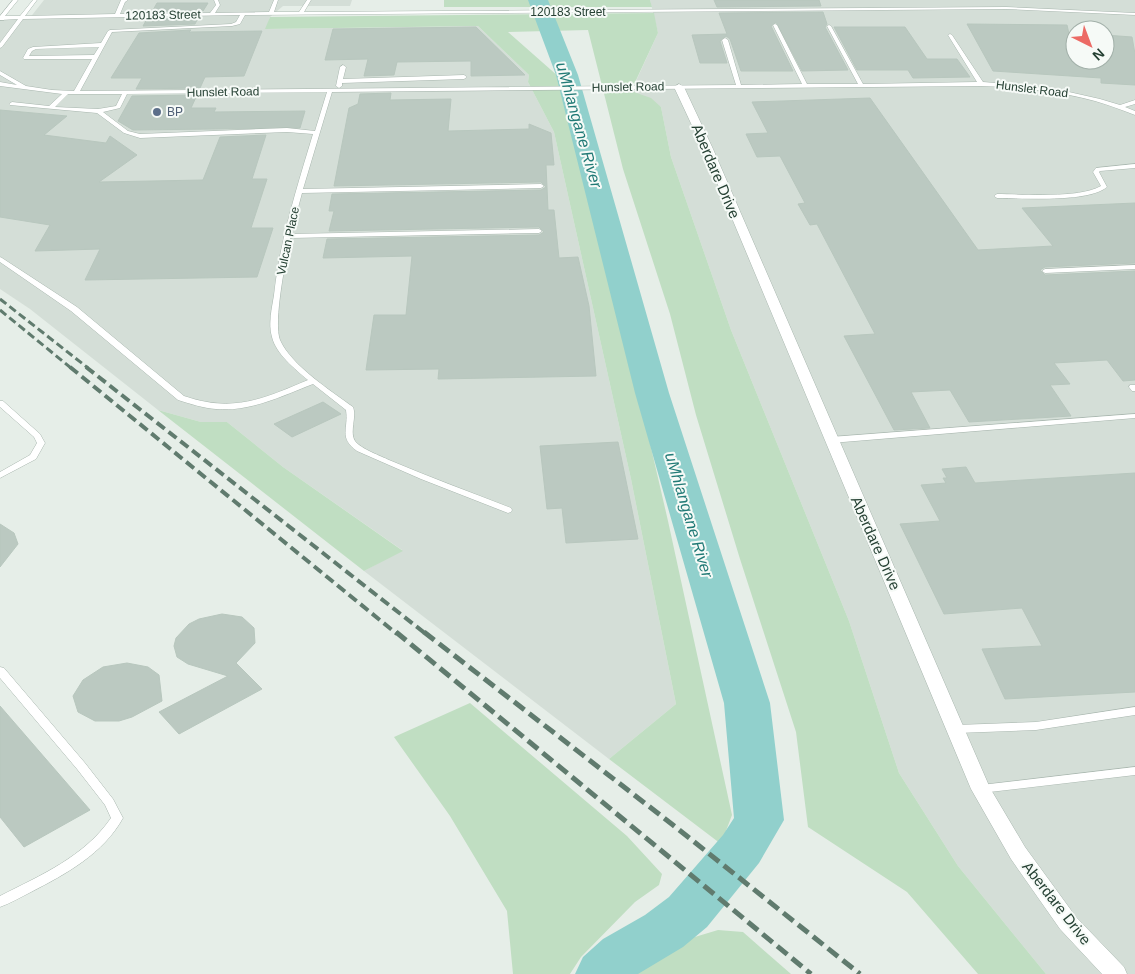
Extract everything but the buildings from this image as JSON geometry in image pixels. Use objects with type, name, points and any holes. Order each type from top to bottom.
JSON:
[{"type":"street","name":"Aberdare Drive","points":[[679,87],[708,148],[830,440],[982,789],[1018,853],[1068,924],[1116,974]]},
{"type":"lane","points":[[0,18],[16,0]]},
{"type":"lane","points":[[0,46],[35,0]]},
{"type":"lane","points":[[117,15],[123,1],[126,0]]},
{"type":"lane","points":[[211,14],[218,4],[216,0]]},
{"type":"lane","points":[[271,13],[276,0]]},
{"type":"lane","points":[[301,13],[309,0]]},
{"type":"lane","points":[[790,3],[793,9]]},
{"type":"lane","name":"120183 Street","points":[[0,18],[271,13],[1006,8],[1135,14]]},
{"type":"lane","points":[[76,93],[101,45],[109,32],[113,30],[232,25],[238,23],[243,14]]},
{"type":"lane","points":[[776,25],[805,85]]},
{"type":"lane","points":[[829,26],[861,85]]},
{"type":"lane","points":[[950,35],[982,84]]},
{"type":"lane","points":[[725,40],[740,86]]},
{"type":"lane","points":[[95,57],[26,58],[30,50],[35,48],[101,45]]},
{"type":"lane","name":"Vulcan Place","points":[[344,67],[340,81],[317,133],[299,190],[280,272],[274,324],[276,339],[314,381],[350,409],[351,440],[356,447],[392,464],[508,510]]},
{"type":"lane","name":"Hunslet Road","points":[[0,73],[27,88]]},
{"type":"lane","points":[[340,81],[464,76]]},
{"type":"lane","points":[[425,78],[426,90]]},
{"type":"lane","points":[[0,91],[17,83]]},
{"type":"lane","name":"Hunslet Road","points":[[0,84],[66,93],[982,84],[1042,88],[1074,94],[1135,113]]},
{"type":"lane","points":[[50,108],[66,93]]},
{"type":"lane","points":[[12,104],[98,111],[118,107],[126,93]]},
{"type":"lane","points":[[1120,107],[1135,102]]},
{"type":"lane","points":[[98,111],[126,132],[140,136],[292,130],[317,133]]},
{"type":"lane","points":[[997,196],[1073,195],[1098,192],[1104,187],[1096,172],[1098,169],[1135,166]]},
{"type":"lane","points":[[299,190],[541,186]]},
{"type":"lane","points":[[288,236],[540,231]]},
{"type":"lane","points":[[0,259],[74,309],[181,398],[199,406],[217,409],[244,405],[314,381]]},
{"type":"lane","points":[[1046,271],[1135,267]]},
{"type":"lane","points":[[0,403],[37,436],[41,443],[34,457],[0,475]]},
{"type":"lane","points":[[830,440],[1135,416]]},
{"type":"lane","points":[[0,671],[81,766],[109,802],[117,818],[110,830],[90,850],[0,902]]},
{"type":"lane","points":[[957,729],[1036,726],[1135,711]]},
{"type":"lane","points":[[982,789],[1135,771]]},
{"type":"shaded area","points":[[44,0],[352,0],[350,6],[283,6],[270,17],[266,29],[478,26],[529,75],[528,82],[554,132],[631,479],[676,704],[609,759],[364,571],[402,550],[283,467],[227,422],[201,422],[158,410],[30,309],[0,289],[0,20],[29,19]]},
{"type":"shaded area","points":[[650,0],[1135,0],[1135,974],[1046,974],[958,866],[899,773],[849,621],[731,330],[671,157],[661,107],[631,92],[658,33]]},
{"type":"green space","points":[[444,0],[650,0],[652,7],[444,7]]},
{"type":"green space","points":[[654,13],[658,33],[631,91],[651,98],[661,107],[671,157],[731,330],[849,621],[899,773],[958,866],[1046,974],[978,974],[907,892],[808,827],[796,732],[740,559],[696,415],[670,314],[623,169],[588,30],[508,32],[559,77],[576,149],[608,262],[668,521],[732,815],[721,844],[609,759],[676,704],[631,479],[554,132],[528,82],[529,75],[478,26],[265,29],[270,17]]},
{"type":"green space","points":[[158,410],[201,422],[227,422],[283,467],[403,551],[364,571]]},
{"type":"green space","points":[[470,703],[627,836],[662,874],[659,885],[635,902],[581,957],[570,974],[513,974],[507,911],[450,816],[394,737]]},
{"type":"green space","points":[[718,930],[743,932],[791,974],[633,974],[665,946]]},
{"type":"waterway","name":"uMhlangane River","points":[[538,0],[567,75],[652,393],[747,703],[759,820],[741,849],[688,912],[664,931],[622,955],[602,974]]},
{"type":"railway","points":[[0,299],[88,368]]},
{"type":"railway","points":[[0,310],[71,368]]},
{"type":"railway","points":[[70,367],[397,634]]},
{"type":"railway","points":[[86,367],[426,634]]},
{"type":"railway","points":[[396,632],[811,974]]},
{"type":"railway","points":[[424,632],[673,825],[860,974]]},
{"type":"place","name":"BP","points":[[157,112]]}]
